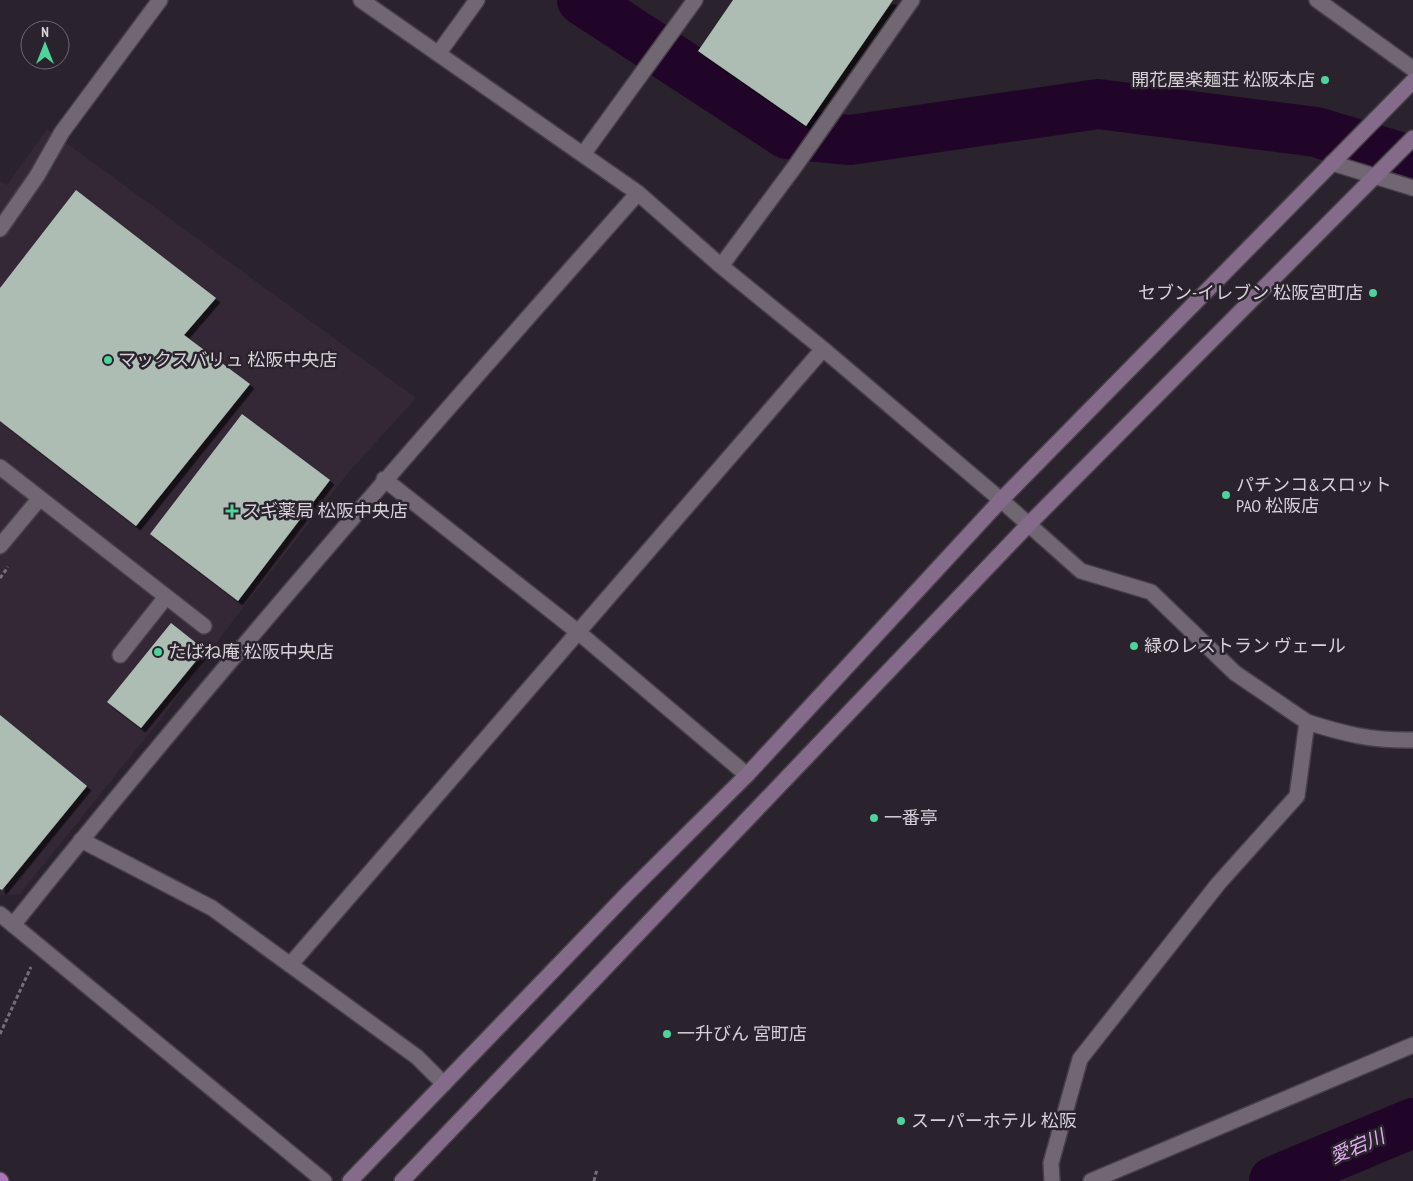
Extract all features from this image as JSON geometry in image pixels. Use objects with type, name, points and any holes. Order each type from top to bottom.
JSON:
[{"type":"street","points":[[3,221],[37,176],[62,132],[160,0]]},
{"type":"street","points":[[361,0],[638,193],[721,266],[823,348],[1082,571],[1151,592],[1235,673],[1307,722],[1346,735],[1381,741],[1413,740]]},
{"type":"street","points":[[438,54],[477,0]]},
{"type":"street","points":[[584,154],[695,0]]},
{"type":"street","points":[[721,266],[796,165],[912,0]]},
{"type":"street","points":[[1317,0],[1413,69]]},
{"type":"street","points":[[350,1181],[627,894],[747,775],[1001,500],[1413,81]]},
{"type":"street","points":[[402,1181],[1028,525],[1413,138]]},
{"type":"street","points":[[1336,159],[1380,172],[1413,188]]},
{"type":"street","points":[[13,924],[81,840],[384,479],[638,193]]},
{"type":"street","points":[[290,965],[823,348]]},
{"type":"street","points":[[0,467],[204,626]]},
{"type":"street","points":[[384,479],[578,632],[747,775]]},
{"type":"street","points":[[0,546],[40,498]]},
{"type":"street","points":[[120,655],[166,597]]},
{"type":"street","points":[[1052,1181],[1050,1163],[1080,1059],[1218,884],[1297,796],[1307,722]]},
{"type":"street","points":[[81,840],[212,908],[417,1057],[444,1084]]},
{"type":"street","points":[[0,914],[324,1181]]},
{"type":"street","points":[[1091,1181],[1413,1045]]},
{"type":"path","points":[[0,1034],[40,947]]},
{"type":"path","points":[[594,1181],[597,1169]]},
{"type":"shaded area","points":[[47,129],[416,398],[349,472],[241,610],[163,716],[20,894],[0,895],[0,181],[7,185]]},
{"type":"building","points":[[733,0],[893,0],[806,126],[698,51]]},
{"type":"building","name":"マックスバリュ 松阪中央店","points":[[76,190],[216,298],[184,335],[250,384],[136,526],[0,421],[0,288]]},
{"type":"building","points":[[242,414],[330,480],[238,601],[150,534]]},
{"type":"building","points":[[171,623],[205,650],[141,728],[107,702]]},
{"type":"building","points":[[0,715],[87,786],[2,890],[0,889]]},
{"type":"waterway","points":[[582,0],[787,134],[850,140],[1098,104],[1316,132],[1413,161]]},
{"type":"waterway","name":"愛宕川","points":[[1274,1181],[1413,1123]]},
{"type":"place","name":"開花屋楽麺荘 松阪本店","points":[[1325,80]]},
{"type":"place","name":"セブン-イレブン 松阪宮町店","points":[[1373,293]]},
{"type":"place","name":"マックスバリュ 松阪中央店","points":[[108,360]]},
{"type":"place","name":"パチンコ&スロット PAO 松阪店","points":[[1226,495]]},
{"type":"place","name":"スギ薬局 松阪中央店","points":[[232,511]]},
{"type":"place","name":"緑のレストラン ヴェール","points":[[1134,646]]},
{"type":"place","name":"たばね庵 松阪中央店","points":[[158,652]]},
{"type":"place","name":"一番亭","points":[[874,818]]},
{"type":"place","name":"一升びん 宮町店","points":[[667,1034]]},
{"type":"place","name":"スーパーホテル 松阪","points":[[901,1121]]}]
